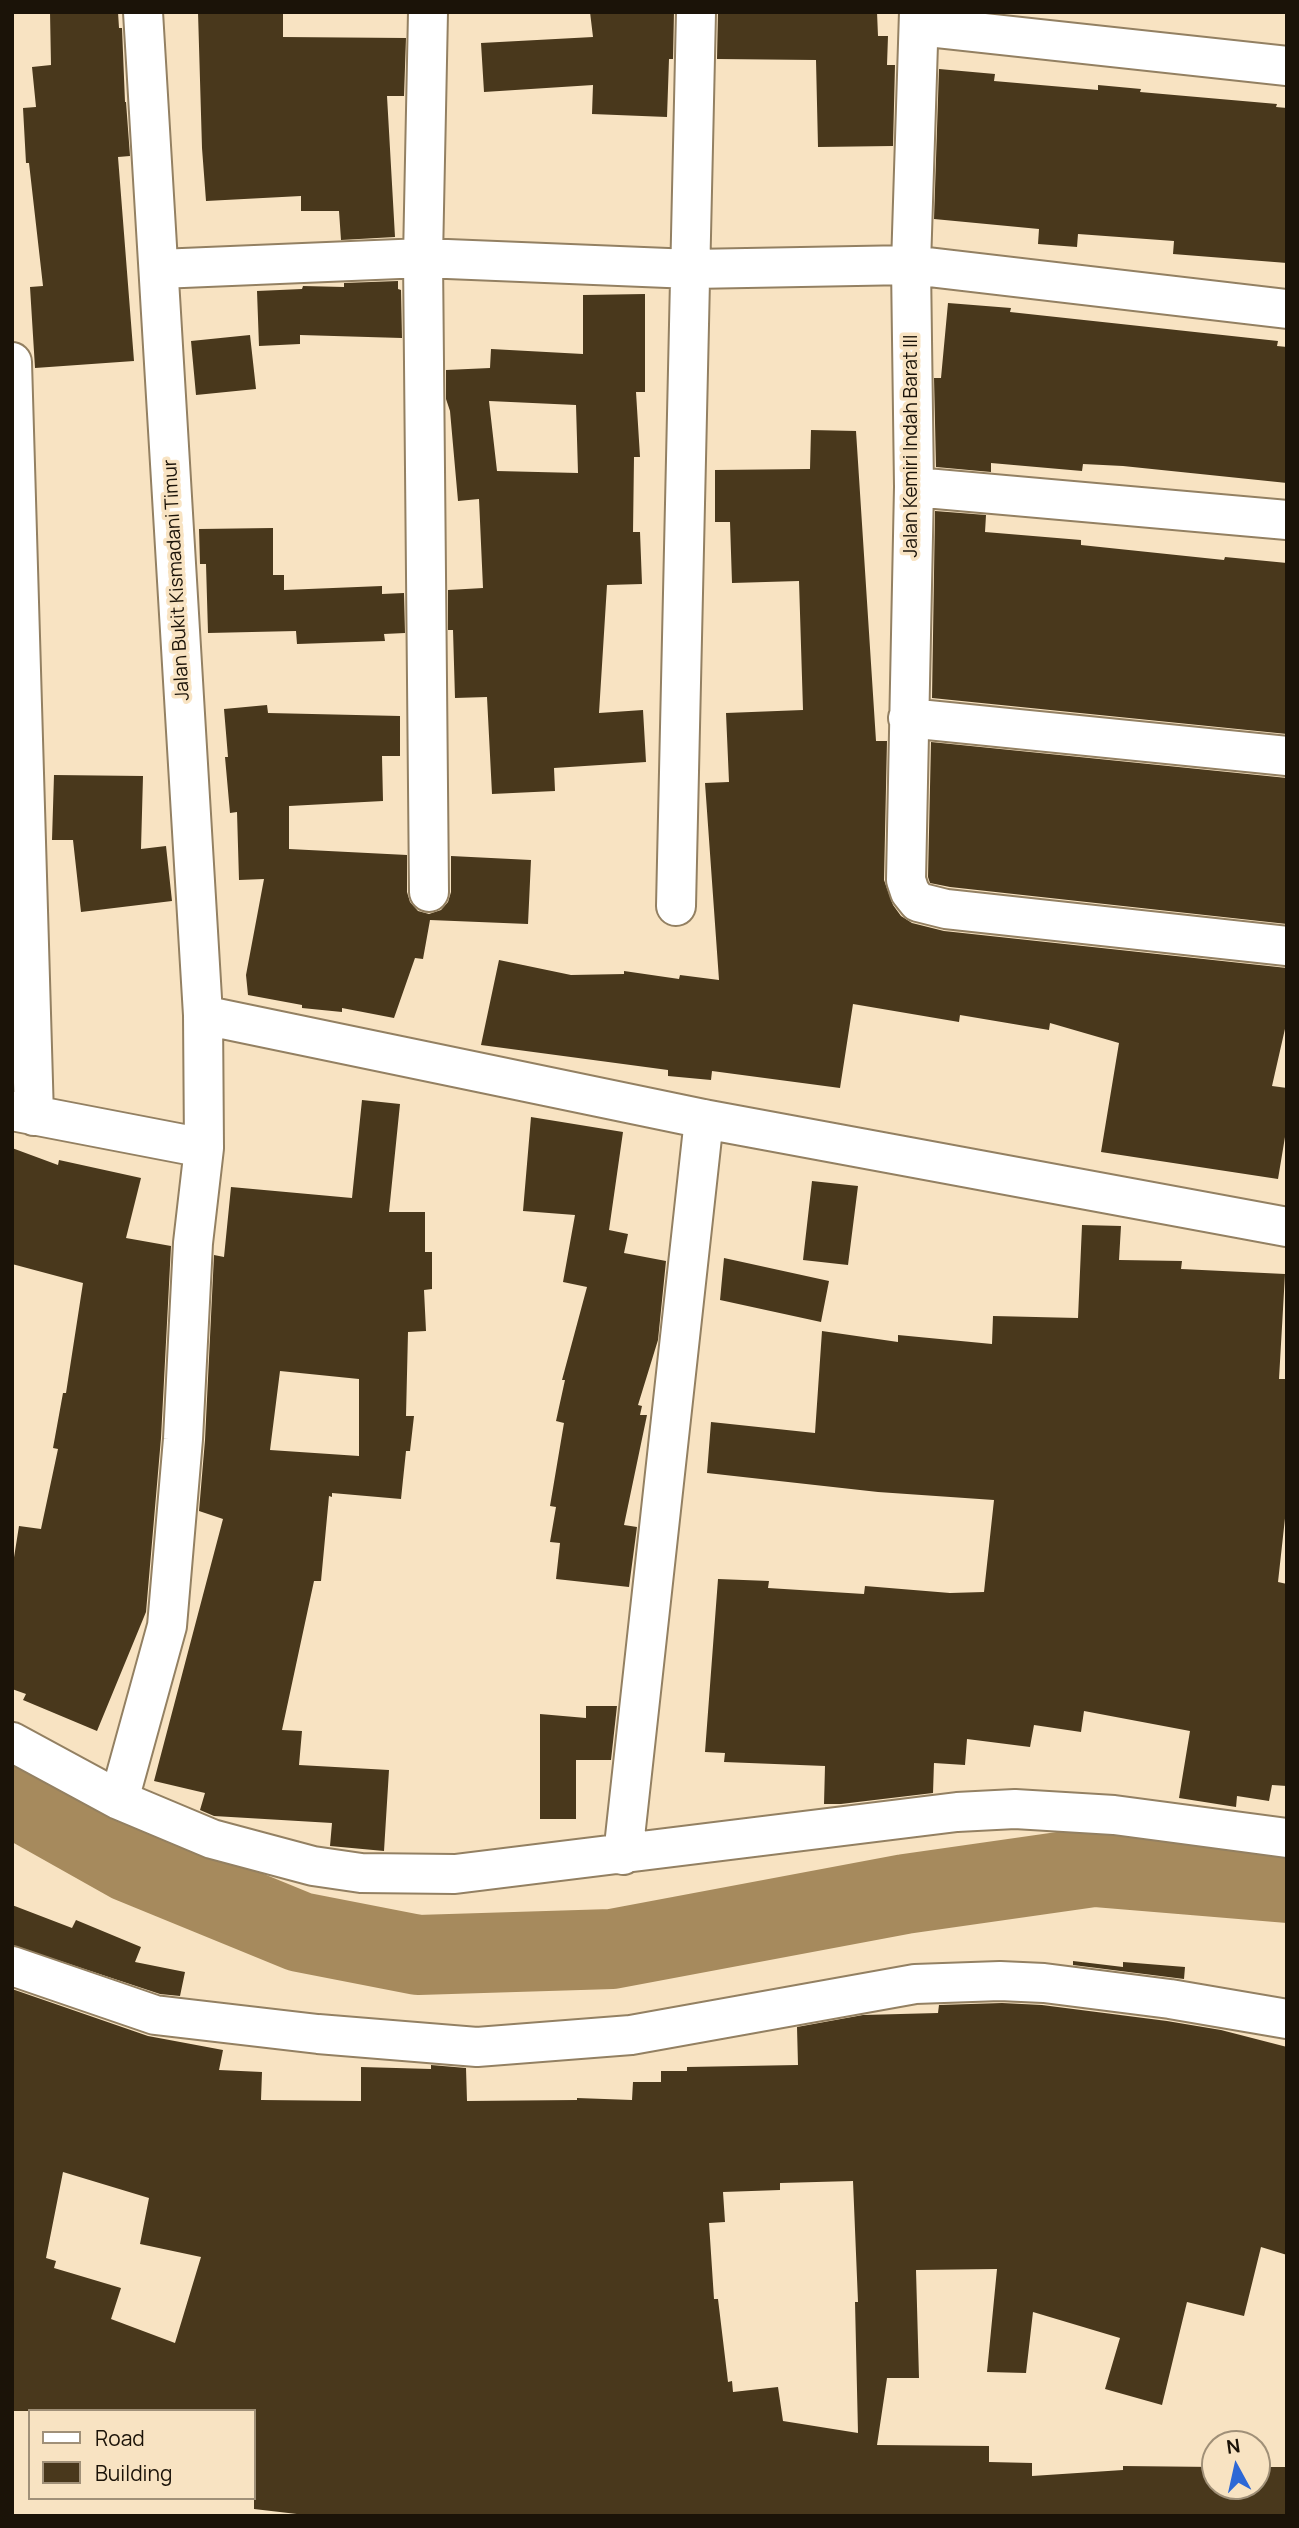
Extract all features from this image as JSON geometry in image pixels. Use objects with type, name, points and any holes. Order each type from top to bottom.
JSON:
[{"type":"street","name":"Jalan Bukit Kismadani Timur","points":[[119,1800],[167,1626],[183,1439],[193,1243],[204,1148],[203,1015],[143,12]]},
{"type":"street","points":[[428,12],[423,258],[429,892]]},
{"type":"street","points":[[676,906],[696,12]]},
{"type":"street","points":[[919,19],[1287,65]]},
{"type":"street","name":"Jalan Kemiri Indah Barat III","points":[[919,19],[911,265],[914,487],[906,880],[910,892],[918,902],[946,909],[1287,946]]},
{"type":"street","points":[[159,269],[423,258],[692,269],[911,265],[1287,309]]},
{"type":"street","points":[[12,362],[23,1114],[204,1148]]},
{"type":"street","points":[[914,487],[1287,520]]},
{"type":"street","points":[[908,718],[1287,756]]},
{"type":"street","points":[[203,1015],[704,1119],[1287,1227]]},
{"type":"street","points":[[623,1855],[704,1119]]},
{"type":"street","points":[[12,1742],[119,1800],[212,1839],[313,1866],[361,1874],[455,1874],[957,1812],[1015,1809],[1114,1815],[1287,1838]]},
{"type":"street","points":[[12,1966],[155,2015],[318,2035],[477,2047],[631,2035],[915,1984],[1000,1980],[1170,1998],[1287,2019]]},
{"type":"building","points":[[50,12],[118,12],[119,28],[122,28],[130,156],[118,157],[134,361],[35,368],[30,287],[43,286],[29,163],[26,163],[23,108],[36,107],[32,67],[51,65]]},
{"type":"building","points":[[198,12],[283,12],[283,37],[406,38],[404,96],[387,96],[395,237],[341,240],[339,211],[301,211],[301,196],[206,201]]},
{"type":"building","points":[[590,12],[674,12],[673,59],[669,59],[667,117],[592,114],[593,85],[484,92],[481,43],[593,37]]},
{"type":"building","points":[[718,12],[877,12],[878,36],[888,36],[887,65],[895,65],[893,146],[818,147],[816,60],[717,59]]},
{"type":"building","points":[[939,69],[995,74],[994,81],[1098,90],[1098,85],[1141,89],[1140,92],[1277,104],[1276,107],[1287,108],[1287,263],[1173,254],[1174,241],[1078,234],[1077,247],[1038,244],[1039,229],[934,219]]},
{"type":"building","points":[[398,281],[398,289],[401,290],[402,338],[300,335],[300,344],[259,346],[257,291],[302,289],[303,286],[344,287],[344,283]]},
{"type":"building","points":[[645,294],[645,392],[636,392],[640,457],[634,457],[633,532],[640,532],[642,584],[607,585],[599,713],[643,710],[646,762],[554,768],[555,791],[492,794],[487,697],[455,698],[453,630],[448,630],[448,590],[483,588],[479,499],[458,501],[450,411],[446,399],[446,370],[490,368],[491,349],[583,354],[583,295]],"holes":[[[489,401],[576,405],[578,473],[497,471]]]},
{"type":"building","points":[[948,303],[1011,308],[1010,312],[1278,341],[1277,346],[1287,347],[1287,483],[1083,464],[1082,471],[991,463],[991,472],[936,467],[934,378],[941,378]]},
{"type":"building","points":[[250,335],[256,389],[196,395],[191,341]]},
{"type":"building","points":[[811,430],[856,431],[876,741],[887,741],[884,880],[893,905],[901,916],[912,923],[944,931],[1287,968],[1287,1020],[1272,1086],[1287,1088],[1287,1125],[1278,1179],[1101,1152],[1119,1043],[1050,1023],[1049,1030],[960,1015],[959,1022],[853,1004],[840,1088],[712,1071],[711,1080],[668,1076],[668,1070],[481,1045],[499,960],[571,975],[624,974],[624,971],[679,979],[680,975],[719,980],[705,783],[729,782],[726,713],[803,710],[799,581],[732,583],[730,522],[715,522],[715,470],[810,469]]},
{"type":"building","points":[[935,511],[986,515],[985,532],[1081,540],[1081,545],[1224,560],[1225,557],[1287,563],[1287,734],[932,698]]},
{"type":"building","points":[[273,528],[273,575],[284,575],[284,590],[382,586],[382,594],[404,593],[405,633],[384,634],[385,641],[297,644],[296,631],[208,633],[206,564],[200,564],[199,529]]},
{"type":"building","points":[[267,705],[268,713],[400,716],[400,756],[382,756],[383,801],[289,806],[289,849],[407,855],[407,892],[410,902],[418,911],[429,914],[441,910],[448,902],[451,892],[451,856],[531,860],[528,924],[430,920],[423,959],[415,958],[394,1018],[342,1008],[342,1012],[302,1008],[302,1005],[248,995],[246,975],[264,879],[239,880],[237,812],[230,813],[224,709]]},
{"type":"building","points":[[931,742],[1287,778],[1287,924],[930,883]]},
{"type":"building","points":[[54,775],[143,776],[141,849],[166,846],[172,901],[81,912],[73,840],[52,840]]},
{"type":"building","points":[[362,1100],[400,1104],[389,1212],[425,1212],[425,1252],[432,1252],[432,1289],[424,1290],[426,1331],[408,1332],[406,1416],[414,1416],[410,1451],[406,1451],[401,1499],[332,1493],[332,1497],[329,1496],[321,1581],[314,1581],[282,1730],[302,1731],[299,1765],[389,1770],[384,1851],[330,1846],[332,1823],[214,1816],[200,1810],[205,1793],[154,1781],[223,1519],[199,1511],[214,1255],[224,1257],[231,1187],[352,1198]],"holes":[[[280,1371],[359,1379],[359,1456],[270,1450]]]},
{"type":"building","points":[[531,1117],[623,1132],[609,1230],[628,1234],[624,1253],[666,1261],[658,1340],[638,1405],[642,1406],[640,1415],[647,1415],[624,1525],[637,1527],[629,1587],[556,1579],[560,1543],[550,1542],[556,1507],[550,1506],[564,1423],[556,1421],[565,1380],[562,1380],[587,1287],[563,1282],[575,1215],[523,1211]]},
{"type":"building","points":[[12,1148],[58,1165],[59,1160],[141,1178],[126,1238],[171,1246],[161,1438],[146,1612],[97,1731],[23,1700],[26,1694],[12,1689],[12,1570],[19,1526],[41,1529],[58,1449],[53,1448],[63,1393],[66,1393],[83,1283],[12,1264]]},
{"type":"building","points":[[812,1181],[858,1186],[848,1265],[803,1260]]},
{"type":"building","points":[[1082,1225],[1121,1226],[1119,1260],[1182,1261],[1181,1269],[1285,1274],[1279,1379],[1287,1379],[1287,1500],[1278,1582],[1287,1584],[1287,1786],[1272,1785],[1269,1801],[1237,1796],[1236,1807],[1179,1798],[1190,1731],[1084,1711],[1081,1732],[1034,1725],[1030,1747],[967,1739],[965,1765],[934,1763],[933,1793],[841,1804],[824,1804],[825,1766],[724,1762],[725,1753],[705,1752],[718,1579],[769,1581],[768,1588],[864,1594],[865,1586],[950,1593],[984,1592],[994,1500],[878,1492],[707,1473],[711,1422],[815,1433],[822,1331],[898,1342],[898,1335],[992,1344],[993,1316],[1078,1318]]},
{"type":"building","points":[[724,1258],[829,1281],[821,1322],[720,1300]]},
{"type":"building","points":[[586,1706],[617,1706],[611,1760],[576,1760],[576,1819],[540,1819],[540,1714],[586,1718]]},
{"type":"building","points":[[12,1905],[72,1928],[76,1920],[141,1947],[135,1962],[185,1972],[180,1996],[160,1994],[12,1945]]},
{"type":"building","points":[[1073,1961],[1123,1967],[1123,1962],[1185,1967],[1184,1979],[1073,1965]]},
{"type":"building","points":[[12,1989],[148,2036],[223,2050],[219,2070],[262,2072],[261,2100],[361,2101],[361,2067],[431,2069],[431,2065],[466,2068],[467,2101],[577,2098],[632,2100],[633,2082],[661,2082],[661,2071],[687,2071],[687,2067],[798,2065],[797,2027],[863,2015],[938,2013],[939,2005],[1042,2005],[1221,2030],[1287,2047],[1287,2255],[1261,2247],[1244,2316],[1187,2302],[1162,2405],[1105,2389],[1120,2338],[1033,2312],[1026,2373],[987,2372],[997,2269],[916,2270],[919,2378],[887,2378],[877,2445],[989,2446],[989,2462],[1032,2463],[1032,2476],[1123,2470],[1123,2466],[1201,2467],[1201,2500],[1271,2500],[1271,2467],[1287,2467],[1287,2516],[314,2516],[254,2509],[256,2409],[12,2411]],"holes":[[[63,2172],[149,2198],[140,2244],[201,2257],[175,2343],[111,2319],[121,2288],[54,2268],[56,2261],[46,2258]],[[853,2181],[858,2302],[855,2302],[858,2433],[783,2421],[778,2387],[733,2392],[732,2381],[728,2382],[718,2299],[714,2299],[709,2223],[725,2222],[723,2192],[780,2190],[780,2183]]]},
{"type":"waterway","points":[[12,1796],[129,1862],[300,1932],[418,1955],[612,1949],[905,1894],[1094,1867],[1287,1883]]}]
